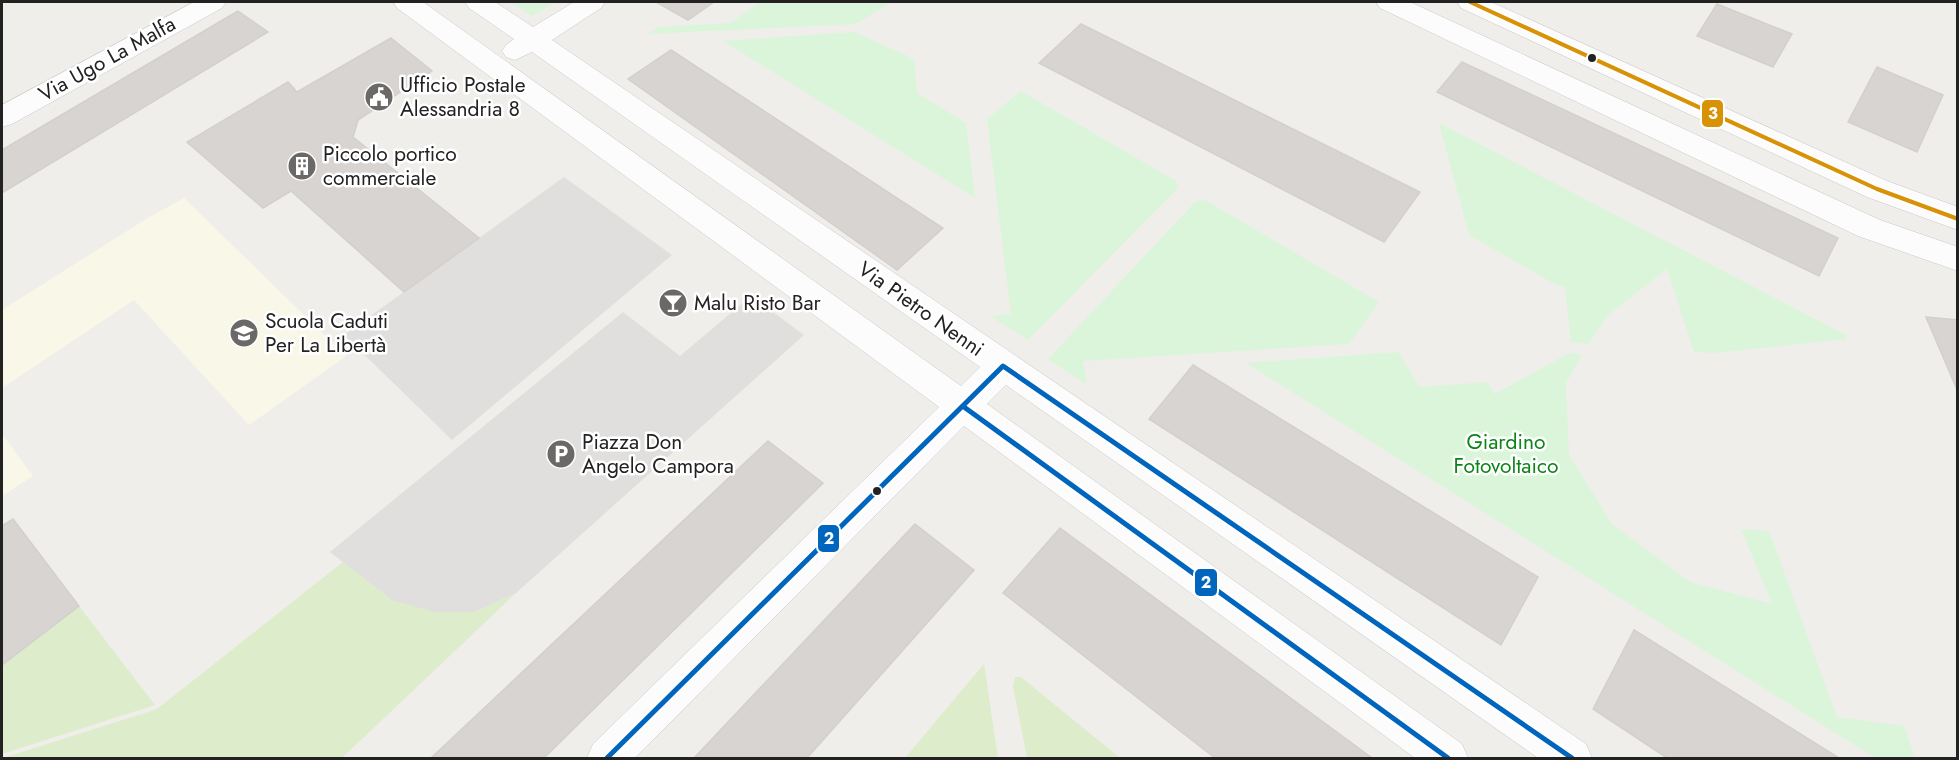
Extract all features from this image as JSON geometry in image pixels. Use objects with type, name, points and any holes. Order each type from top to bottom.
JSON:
[{"type":"street","name":"Via Ugo La Malfa","points":[[2,117],[213,2]]},
{"type":"street","points":[[406,2],[1448,759]]},
{"type":"street","name":"Via Pietro Nenni","points":[[478,2],[1572,759]]},
{"type":"street","points":[[493,65],[592,2]]},
{"type":"street","points":[[1389,2],[1869,228],[1958,260]]},
{"type":"street","points":[[1470,2],[1877,189],[1958,219]]},
{"type":"street","points":[[607,759],[1003,366]]},
{"type":"shaded area","points":[[564,177],[672,255],[452,440],[344,335]]},
{"type":"shaded area","name":"Scuola Caduti Per La Libertà","points":[[184,198],[346,356],[249,425],[134,300],[2,388],[2,310],[146,219]]},
{"type":"shaded area","name":"Piazza Don Angelo Campora","points":[[751,296],[804,335],[516,593],[474,612],[434,612],[392,600],[330,552],[623,312],[680,356]]},
{"type":"shaded area","points":[[2,434],[33,476],[2,496]]},
{"type":"green space","points":[[510,2],[556,2],[532,16]]},
{"type":"green space","points":[[760,2],[893,2],[855,24],[648,34],[659,27],[730,23]]},
{"type":"green space","points":[[854,32],[914,59],[917,93],[966,123],[975,198],[723,41]]},
{"type":"green space","points":[[1021,91],[1176,181],[1178,188],[1028,340],[990,316],[1011,314],[987,119]]},
{"type":"green space","points":[[1439,123],[1846,335],[1845,339],[1716,353],[1694,352],[1667,269],[1608,315],[1588,344],[1571,342],[1565,288],[1469,235]]},
{"type":"green space","points":[[1205,200],[1379,302],[1349,344],[1083,361],[1087,385],[1048,359],[1196,201]]},
{"type":"green space","name":"Giardino Fotovoltaico","points":[[1398,352],[1420,387],[1487,382],[1495,394],[1569,353],[1582,354],[1566,383],[1569,455],[1612,524],[1690,582],[1772,604],[1741,529],[1769,531],[1837,717],[1904,726],[1915,758],[1875,758],[1246,363]]},
{"type":"green space","points":[[343,562],[393,600],[474,612],[516,593],[342,758],[3,758],[157,709]]},
{"type":"green space","points":[[79,606],[155,705],[2,754],[2,665]]},
{"type":"green space","points":[[984,664],[998,758],[905,758]]},
{"type":"green space","points":[[1015,677],[1021,677],[1120,758],[1027,758],[1013,686]]},
{"type":"building","points":[[656,2],[714,2],[688,20]]},
{"type":"building","points":[[1717,4],[1792,34],[1773,67],[1697,36]]},
{"type":"building","points":[[238,11],[268,32],[2,193],[2,150]]},
{"type":"building","points":[[1081,24],[1420,192],[1384,242],[1039,63]]},
{"type":"building","name":"Piccolo portico commerciale","points":[[391,38],[432,71],[358,120],[353,137],[479,238],[404,292],[291,191],[263,208],[187,142],[288,82],[297,92]]},
{"type":"building","points":[[671,50],[943,228],[897,270],[628,79]]},
{"type":"building","points":[[1462,62],[1838,238],[1819,276],[1437,92]]},
{"type":"building","points":[[1877,67],[1943,95],[1917,152],[1848,122]]},
{"type":"building","points":[[1926,317],[1958,320],[1958,392]]},
{"type":"building","points":[[1193,365],[1538,577],[1501,645],[1149,419]]},
{"type":"building","points":[[768,441],[823,483],[544,758],[431,758]]},
{"type":"building","points":[[13,519],[79,606],[2,665],[2,526]]},
{"type":"building","points":[[915,524],[974,570],[807,758],[694,758]]},
{"type":"building","points":[[1060,528],[1372,758],[1215,758],[1003,593]]},
{"type":"building","points":[[1634,630],[1839,758],[1667,758],[1593,709]]},
{"type":"transit line","name":"3","points":[[1470,2],[1877,189],[1958,219]]},
{"type":"transit line","name":"2","points":[[607,758],[1003,366],[1572,758]]},
{"type":"transit line","name":"2","points":[[964,407],[1448,758]]},
{"type":"place","name":"Ufficio Postale Alessandria 8","points":[[379,97]]},
{"type":"place","name":"Piccolo portico commerciale","points":[[302,166]]},
{"type":"place","name":"Malu Risto Bar","points":[[673,303]]},
{"type":"place","name":"Scuola Caduti Per La Libertà","points":[[244,333]]},
{"type":"place","name":"Piazza Don Angelo Campora","points":[[561,454]]}]
